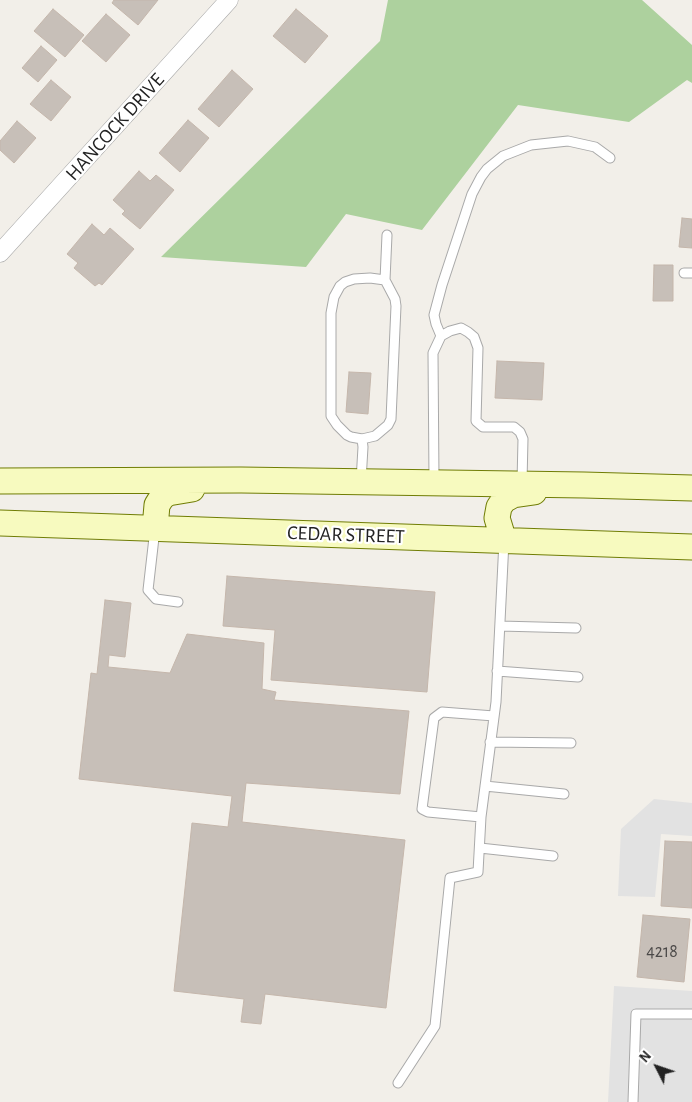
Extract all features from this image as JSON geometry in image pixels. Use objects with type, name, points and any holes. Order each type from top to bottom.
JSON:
[{"type":"main road","points":[[155,528],[157,505],[162,497],[168,493],[241,480]]},
{"type":"main road","points":[[0,481],[241,480],[692,488]]},
{"type":"main road","points":[[504,541],[497,518],[499,506],[504,500],[513,495],[584,485]]},
{"type":"main road","name":"CEDAR STREET","points":[[0,523],[692,547]]},
{"type":"street","name":"HANCOCK DRIVE","points":[[0,253],[229,0]]},
{"type":"lane","points":[[441,336],[434,315],[442,285],[472,194],[487,169],[503,156],[531,145],[568,141],[596,147],[610,158]]},
{"type":"lane","points":[[385,280],[370,278],[354,279],[345,282],[336,291],[332,305],[332,416],[337,426],[347,435],[362,439],[375,436],[388,425],[391,418],[396,306],[395,299],[385,280],[387,235]]},
{"type":"lane","points":[[434,483],[433,353],[441,336],[460,328],[474,337],[478,348],[476,421],[482,427],[514,427],[520,432],[523,439],[524,452],[522,484]]},
{"type":"lane","points":[[361,482],[362,439]]},
{"type":"lane","points":[[155,528],[148,590],[156,599],[178,602]]},
{"type":"lane","points":[[398,1083],[435,1026],[450,878],[478,872],[481,817],[498,671],[504,541]]},
{"type":"lane","points":[[500,626],[576,628]]},
{"type":"lane","points":[[498,671],[578,678]]},
{"type":"lane","points":[[481,817],[428,812],[422,808],[434,718],[442,712],[494,716]]},
{"type":"lane","points":[[490,742],[571,743]]},
{"type":"lane","points":[[485,786],[564,794]]},
{"type":"lane","points":[[480,848],[553,856]]},
{"type":"lane","points":[[633,1102],[636,1014],[692,1014]]},
{"type":"green space","points":[[388,0],[642,0],[692,45],[692,83],[687,80],[629,122],[518,105],[422,230],[346,214],[306,267],[161,257],[380,41]]},
{"type":"shaded area","points":[[654,799],[692,803],[692,836],[661,834],[655,897],[618,896],[621,829]]},
{"type":"shaded area","points":[[614,986],[692,991],[692,1102],[608,1102]]},
{"type":"building","points":[[114,0],[158,0],[138,25],[112,3]]},
{"type":"building","points":[[53,9],[84,35],[65,57],[34,31]]},
{"type":"building","points":[[296,9],[328,36],[305,63],[273,36]]},
{"type":"building","points":[[106,14],[130,35],[106,62],[82,41]]},
{"type":"building","points":[[41,46],[57,60],[38,82],[22,68]]},
{"type":"building","points":[[232,70],[253,89],[219,127],[198,109]]},
{"type":"building","points":[[51,80],[71,97],[51,121],[30,104]]},
{"type":"building","points":[[188,120],[209,138],[180,172],[159,153]]},
{"type":"building","points":[[17,121],[36,138],[14,163],[0,150],[0,141]]},
{"type":"building","points":[[139,171],[150,181],[156,175],[174,190],[140,229],[122,214],[125,211],[113,200]]},
{"type":"building","points":[[682,218],[692,219],[692,248],[679,247]]},
{"type":"building","points":[[92,224],[104,235],[110,228],[134,249],[102,285],[99,283],[95,286],[74,268],[78,263],[67,254]]},
{"type":"building","points":[[654,265],[673,265],[673,301],[653,301]]},
{"type":"building","points":[[497,361],[544,363],[542,400],[495,398]]},
{"type":"building","points":[[349,372],[371,373],[368,414],[346,412]]},
{"type":"building","points":[[227,576],[435,592],[427,692],[271,680],[275,630],[223,626]]},
{"type":"building","points":[[105,600],[131,603],[125,657],[109,655],[108,667],[170,673],[187,634],[264,643],[262,689],[276,692],[274,700],[409,711],[400,794],[246,783],[242,822],[405,840],[386,1008],[265,994],[261,1024],[241,1022],[244,999],[174,991],[192,823],[228,827],[232,796],[79,779],[91,673],[97,674]]},
{"type":"building","points":[[665,841],[692,842],[692,908],[661,906]]},
{"type":"building","points":[[643,915],[690,919],[684,982],[637,977]]}]
